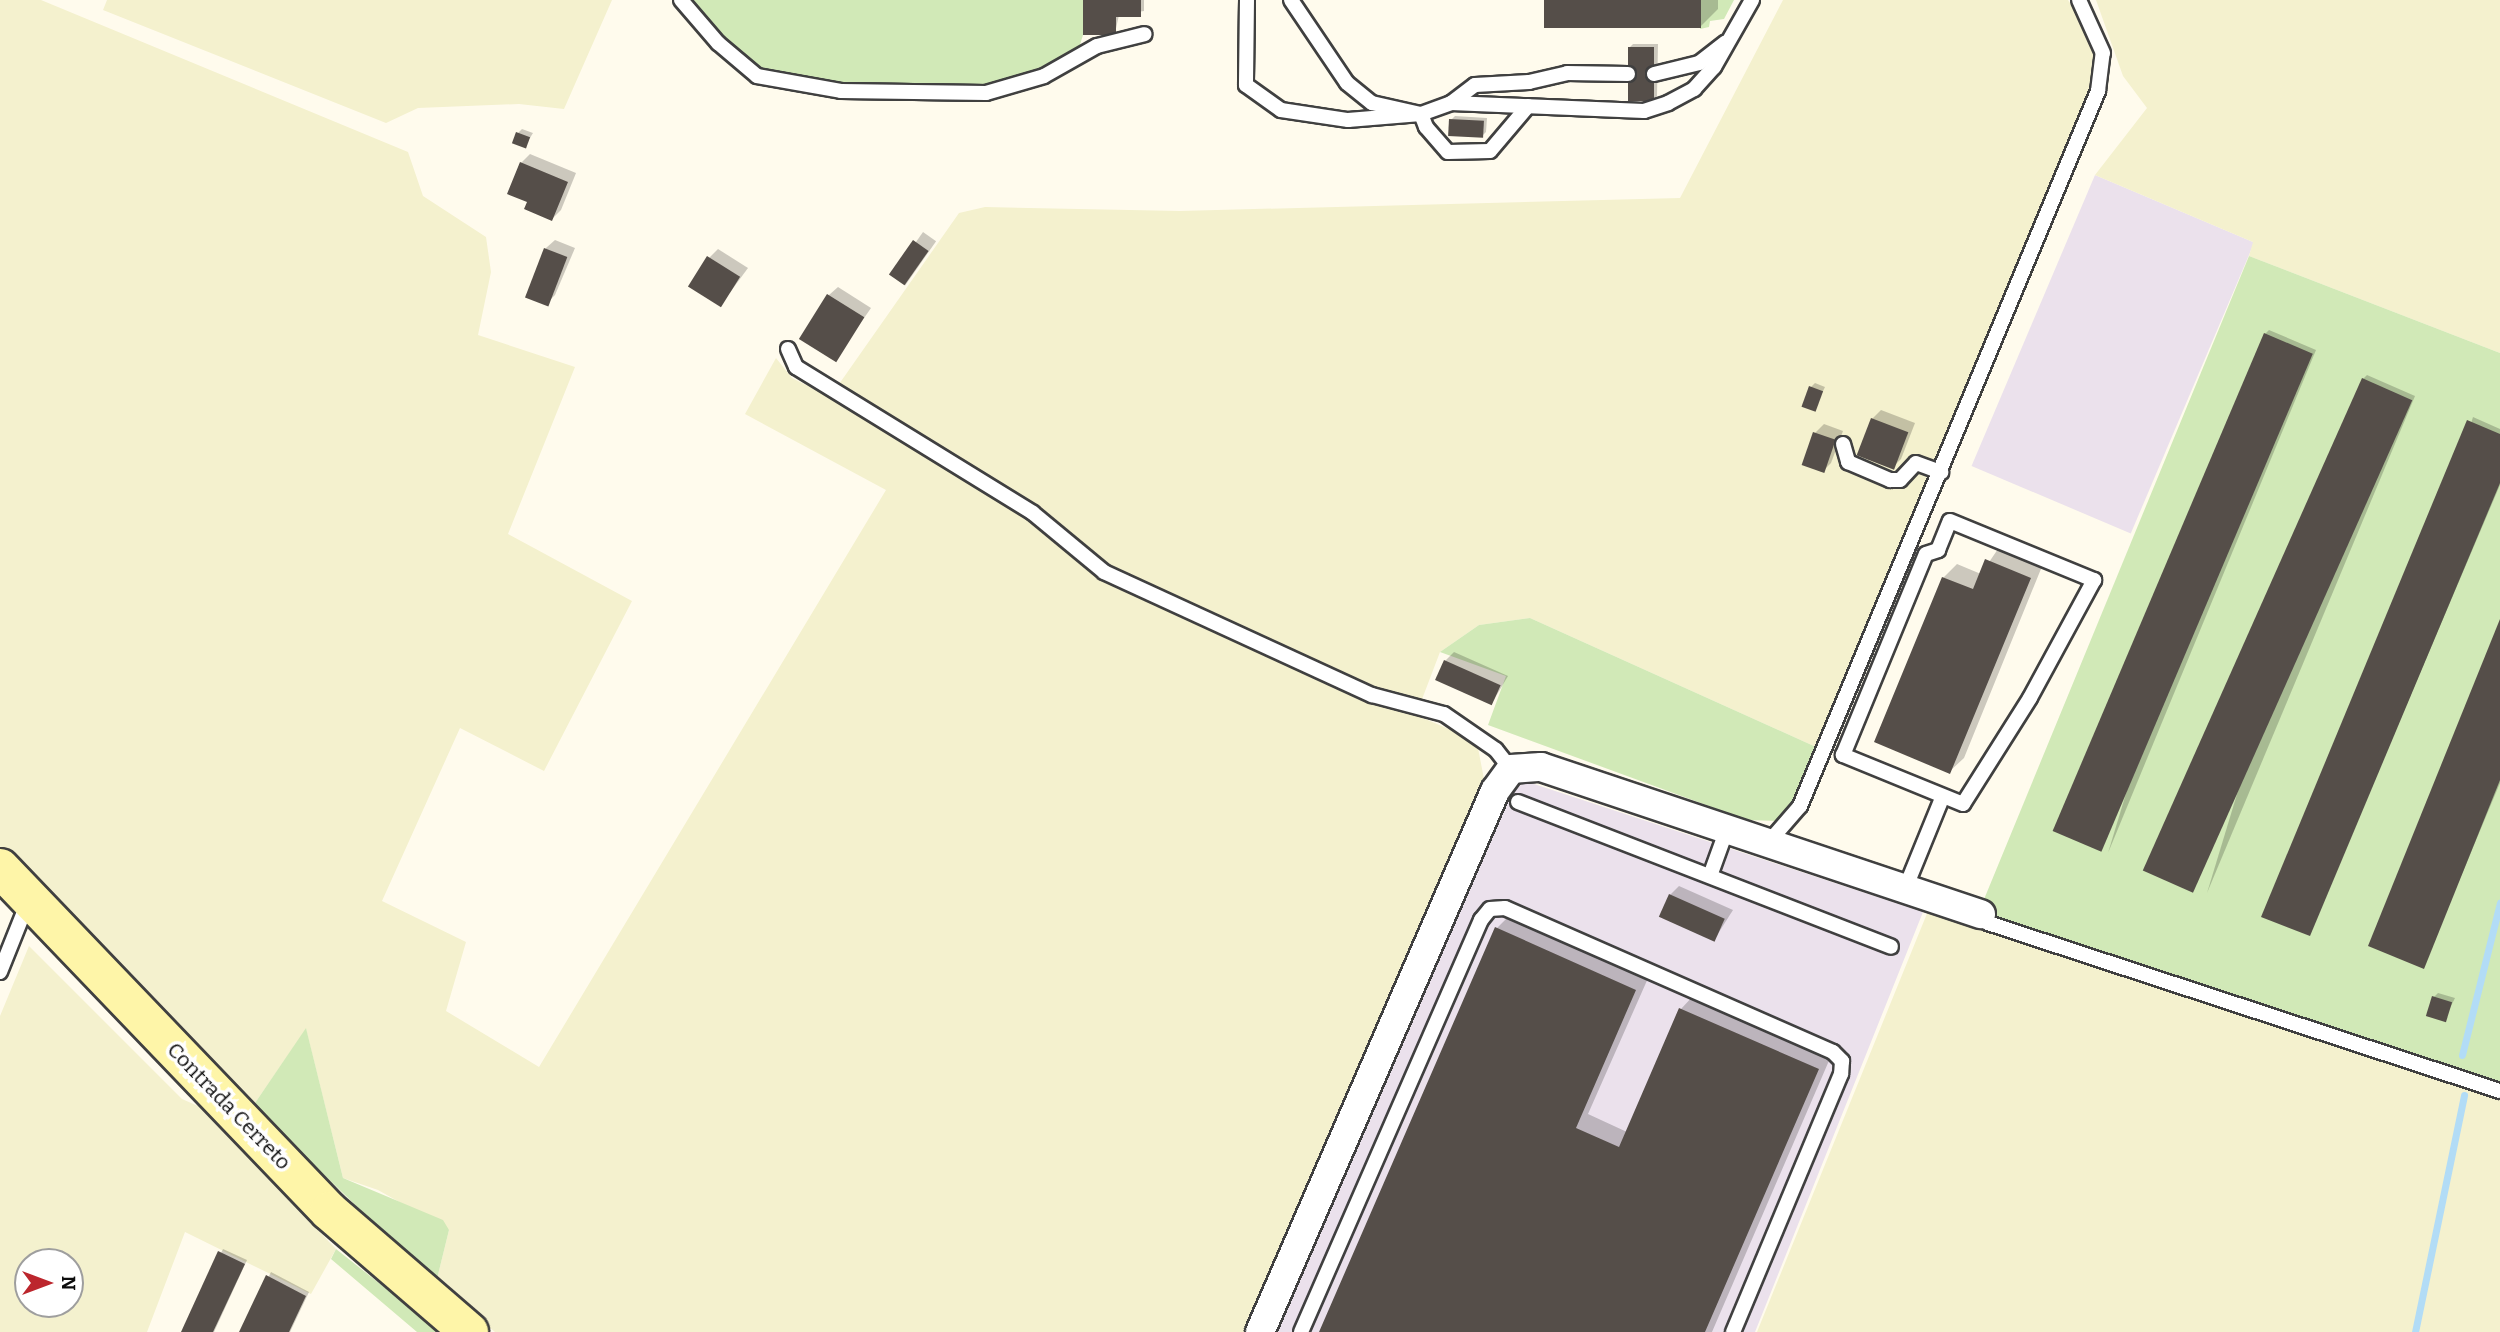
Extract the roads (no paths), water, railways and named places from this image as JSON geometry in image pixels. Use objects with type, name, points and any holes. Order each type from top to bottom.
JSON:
[{"type":"main road","name":"Contrada Cerreto","points":[[0,868],[329,1211],[469,1332]]},
{"type":"street","points":[[1260,1332],[1495,791],[1511,769],[1541,767],[1981,914]]},
{"type":"lane","points":[[681,0],[718,43],[757,76],[842,92],[986,93],[1044,76],[1097,46],[1144,34]]},
{"type":"lane","points":[[1247,0],[1246,86],[1281,110],[1348,120],[1422,114],[1451,103],[1475,86],[1529,82],[1567,73],[1628,74]]},
{"type":"lane","points":[[1291,0],[1347,83],[1371,103],[1422,114]]},
{"type":"lane","points":[[1451,103],[1644,111],[1668,103],[1693,89],[1714,67],[1752,0]]},
{"type":"lane","points":[[1768,843],[1800,806],[2098,91],[2103,53],[2079,0]]},
{"type":"lane","points":[[1654,74],[1699,63],[1730,39]]},
{"type":"lane","points":[[1422,114],[1426,127],[1448,152],[1490,151],[1528,106]]},
{"type":"lane","points":[[788,349],[796,367],[1033,513],[1104,572],[1371,695],[1444,714],[1496,750],[1511,769]]},
{"type":"lane","points":[[1843,444],[1848,462],[1889,480],[1900,480],[1916,463],[1941,472]]},
{"type":"lane","points":[[1950,520],[2094,580],[2030,698],[1963,804],[1943,796],[1843,755],[1926,554],[1938,550],[1950,520]]},
{"type":"lane","points":[[1905,889],[1943,796]]},
{"type":"lane","points":[[1518,802],[1891,947]]},
{"type":"lane","points":[[1710,876],[1727,829]]},
{"type":"lane","points":[[0,972],[30,898]]},
{"type":"lane","points":[[1301,1332],[1481,920],[1490,909],[1505,908],[1833,1052],[1842,1061],[1841,1074],[1733,1332]]},
{"type":"lane","points":[[1981,914],[1988,923],[2500,1091]]},
{"type":"waterway","points":[[2462,1055],[2500,903]]},
{"type":"waterway","points":[[2415,1332],[2464,1095]]}]
